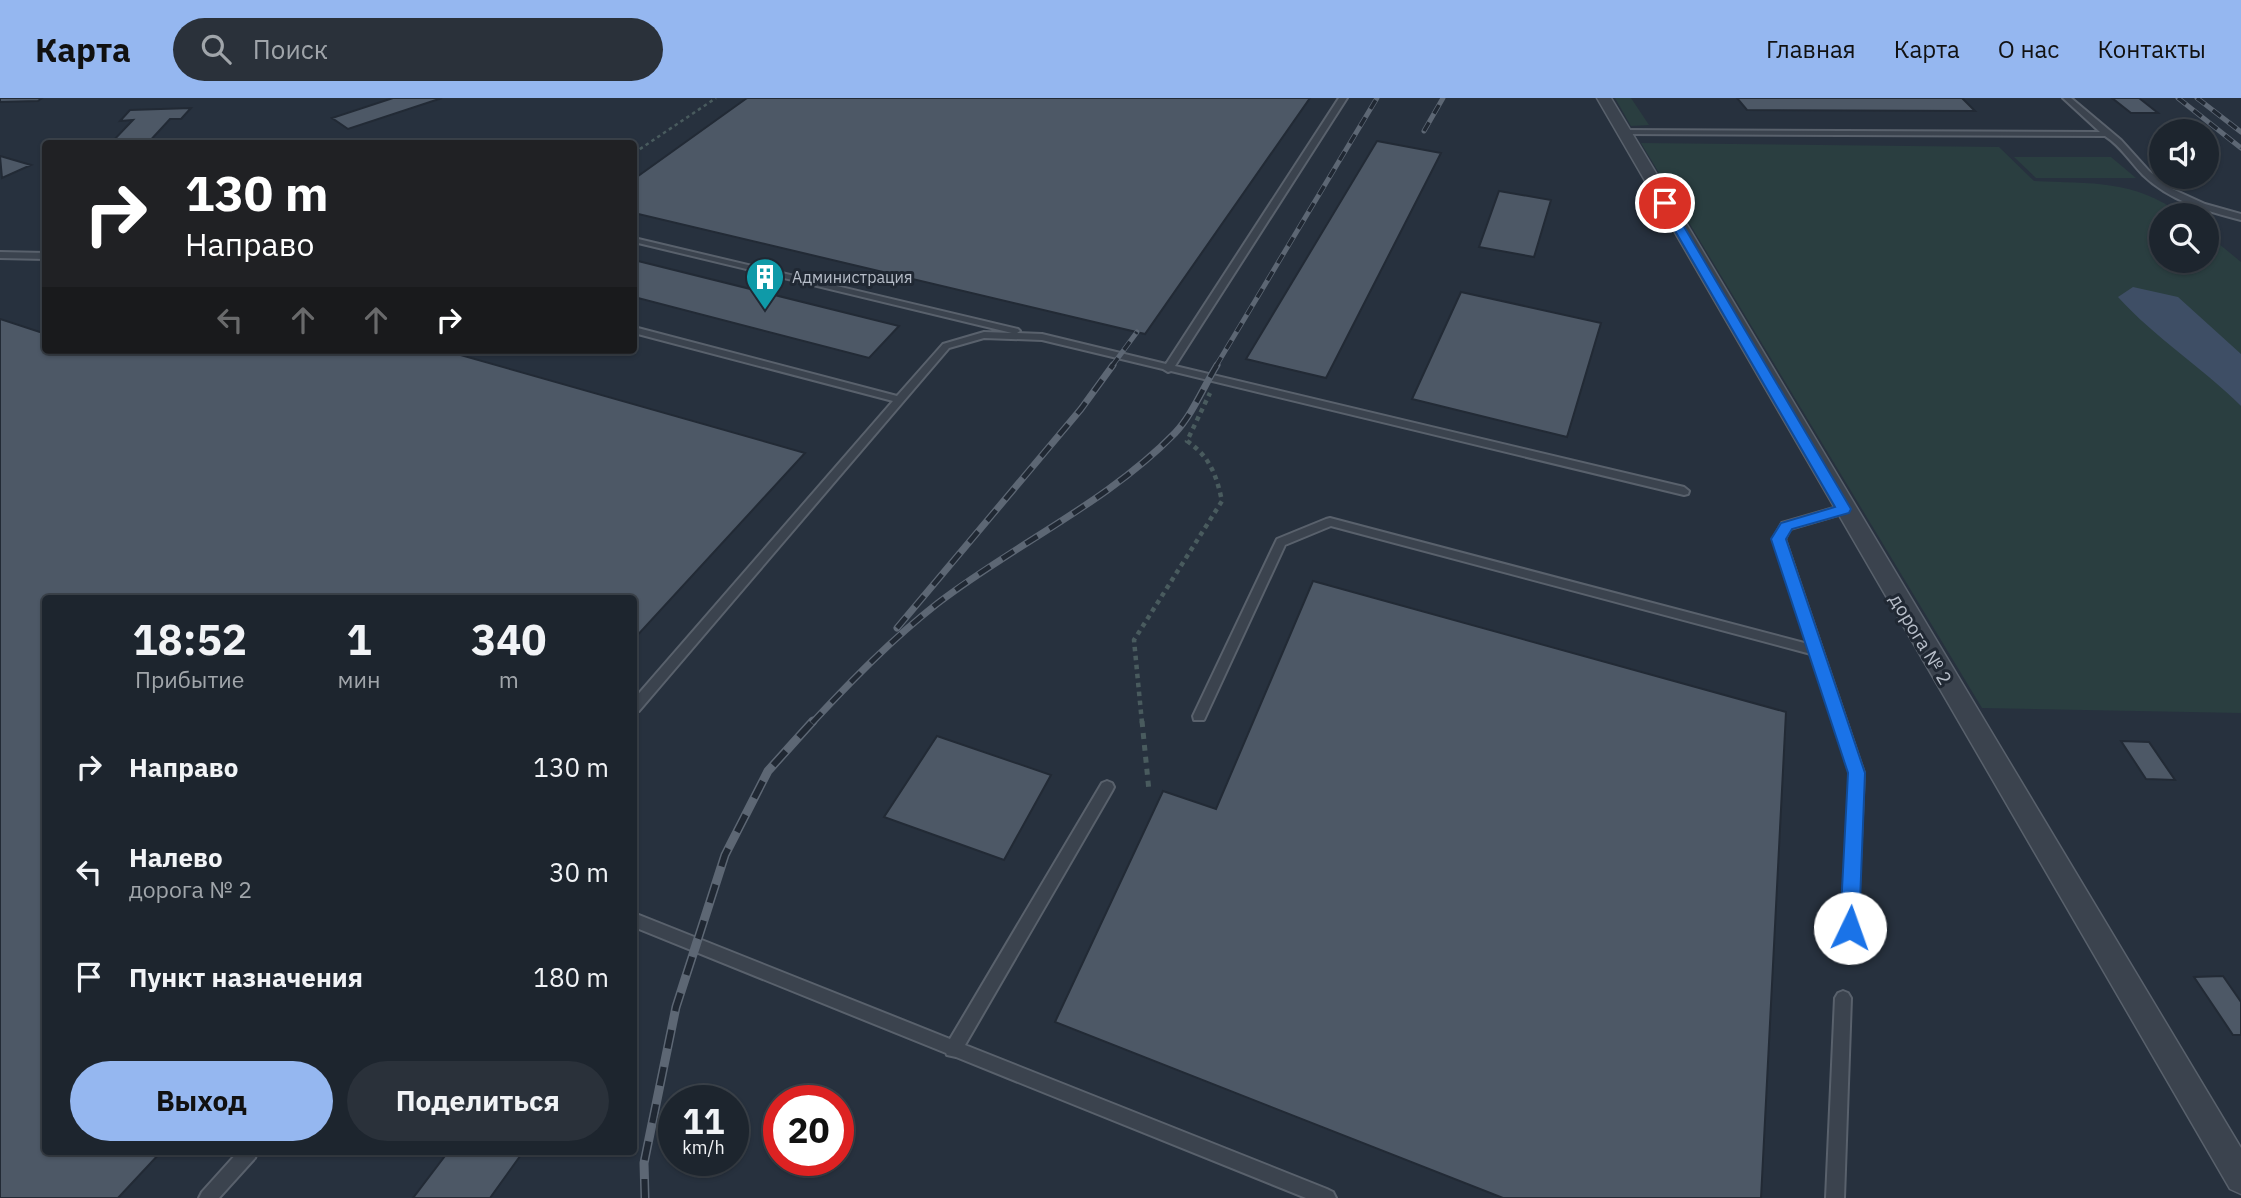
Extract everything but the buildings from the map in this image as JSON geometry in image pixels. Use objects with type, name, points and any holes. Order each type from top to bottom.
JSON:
[{"type":"street","name":"дорога № 2","points":[[1604,98],[2241,1178]]},
{"type":"lane","points":[[1168,369],[1343,98]]},
{"type":"lane","points":[[2067,98],[2107,134],[2119,141],[2146,173],[2172,195],[2241,217]]},
{"type":"lane","points":[[1623,132],[2107,134]]},
{"type":"lane","points":[[637,241],[1684,491]]},
{"type":"lane","points":[[0,255],[42,256]]},
{"type":"lane","points":[[637,331],[900,400]]},
{"type":"lane","points":[[637,704],[946,346],[984,335],[1042,337]]},
{"type":"lane","points":[[1844,509],[1786,526],[1779,539],[1857,773],[1850,928]]},
{"type":"lane","points":[[1199,716],[1281,542],[1330,522],[1816,651]]},
{"type":"lane","points":[[953,1050],[1107,787]]},
{"type":"lane","points":[[637,921],[1327,1198]]},
{"type":"lane","points":[[1835,1198],[1843,998]]},
{"type":"lane","points":[[208,1198],[246,1155]]},
{"type":"path","points":[[637,151],[716,98]]},
{"type":"path","points":[[1149,791],[1134,640],[1222,501],[1216,470],[1207,454],[1187,441],[1217,380]]},
{"type":"green space","points":[[1615,98],[1631,98],[1649,125],[1631,126]]},
{"type":"green space","points":[[1641,143],[1999,147],[2034,181],[2112,186],[2129,189],[2164,203],[2149,203],[2149,273],[2219,273],[2219,244],[2241,262],[2241,354],[2233,350],[2215,380],[2241,406],[2241,713],[1982,708]]},
{"type":"green space","points":[[2014,157],[2111,157],[2136,178],[2036,178]]},
{"type":"water","points":[[2133,287],[2178,297],[2241,354],[2241,406],[2147,326],[2118,297]]},
{"type":"railway","points":[[1216,366],[1377,98]]},
{"type":"railway","points":[[1424,131],[1443,98]]},
{"type":"railway","points":[[2178,98],[2241,148]]},
{"type":"railway","points":[[2197,98],[2241,132]]},
{"type":"railway","points":[[1112,366],[1137,332]]},
{"type":"railway","points":[[897,628],[1081,409],[1113,365]]},
{"type":"railway","points":[[812,723],[873,660],[938,603],[1091,502],[1149,458],[1181,426],[1217,365]]},
{"type":"railway","points":[[645,1198],[644,1163],[676,1007],[725,855],[768,771],[813,721]]},
{"type":"place","name":"Администрация","points":[[765,311]]},
{"type":"route","points":[[1665,203],[1844,509],[1786,526],[1779,539],[1857,773],[1850,928]]}]
